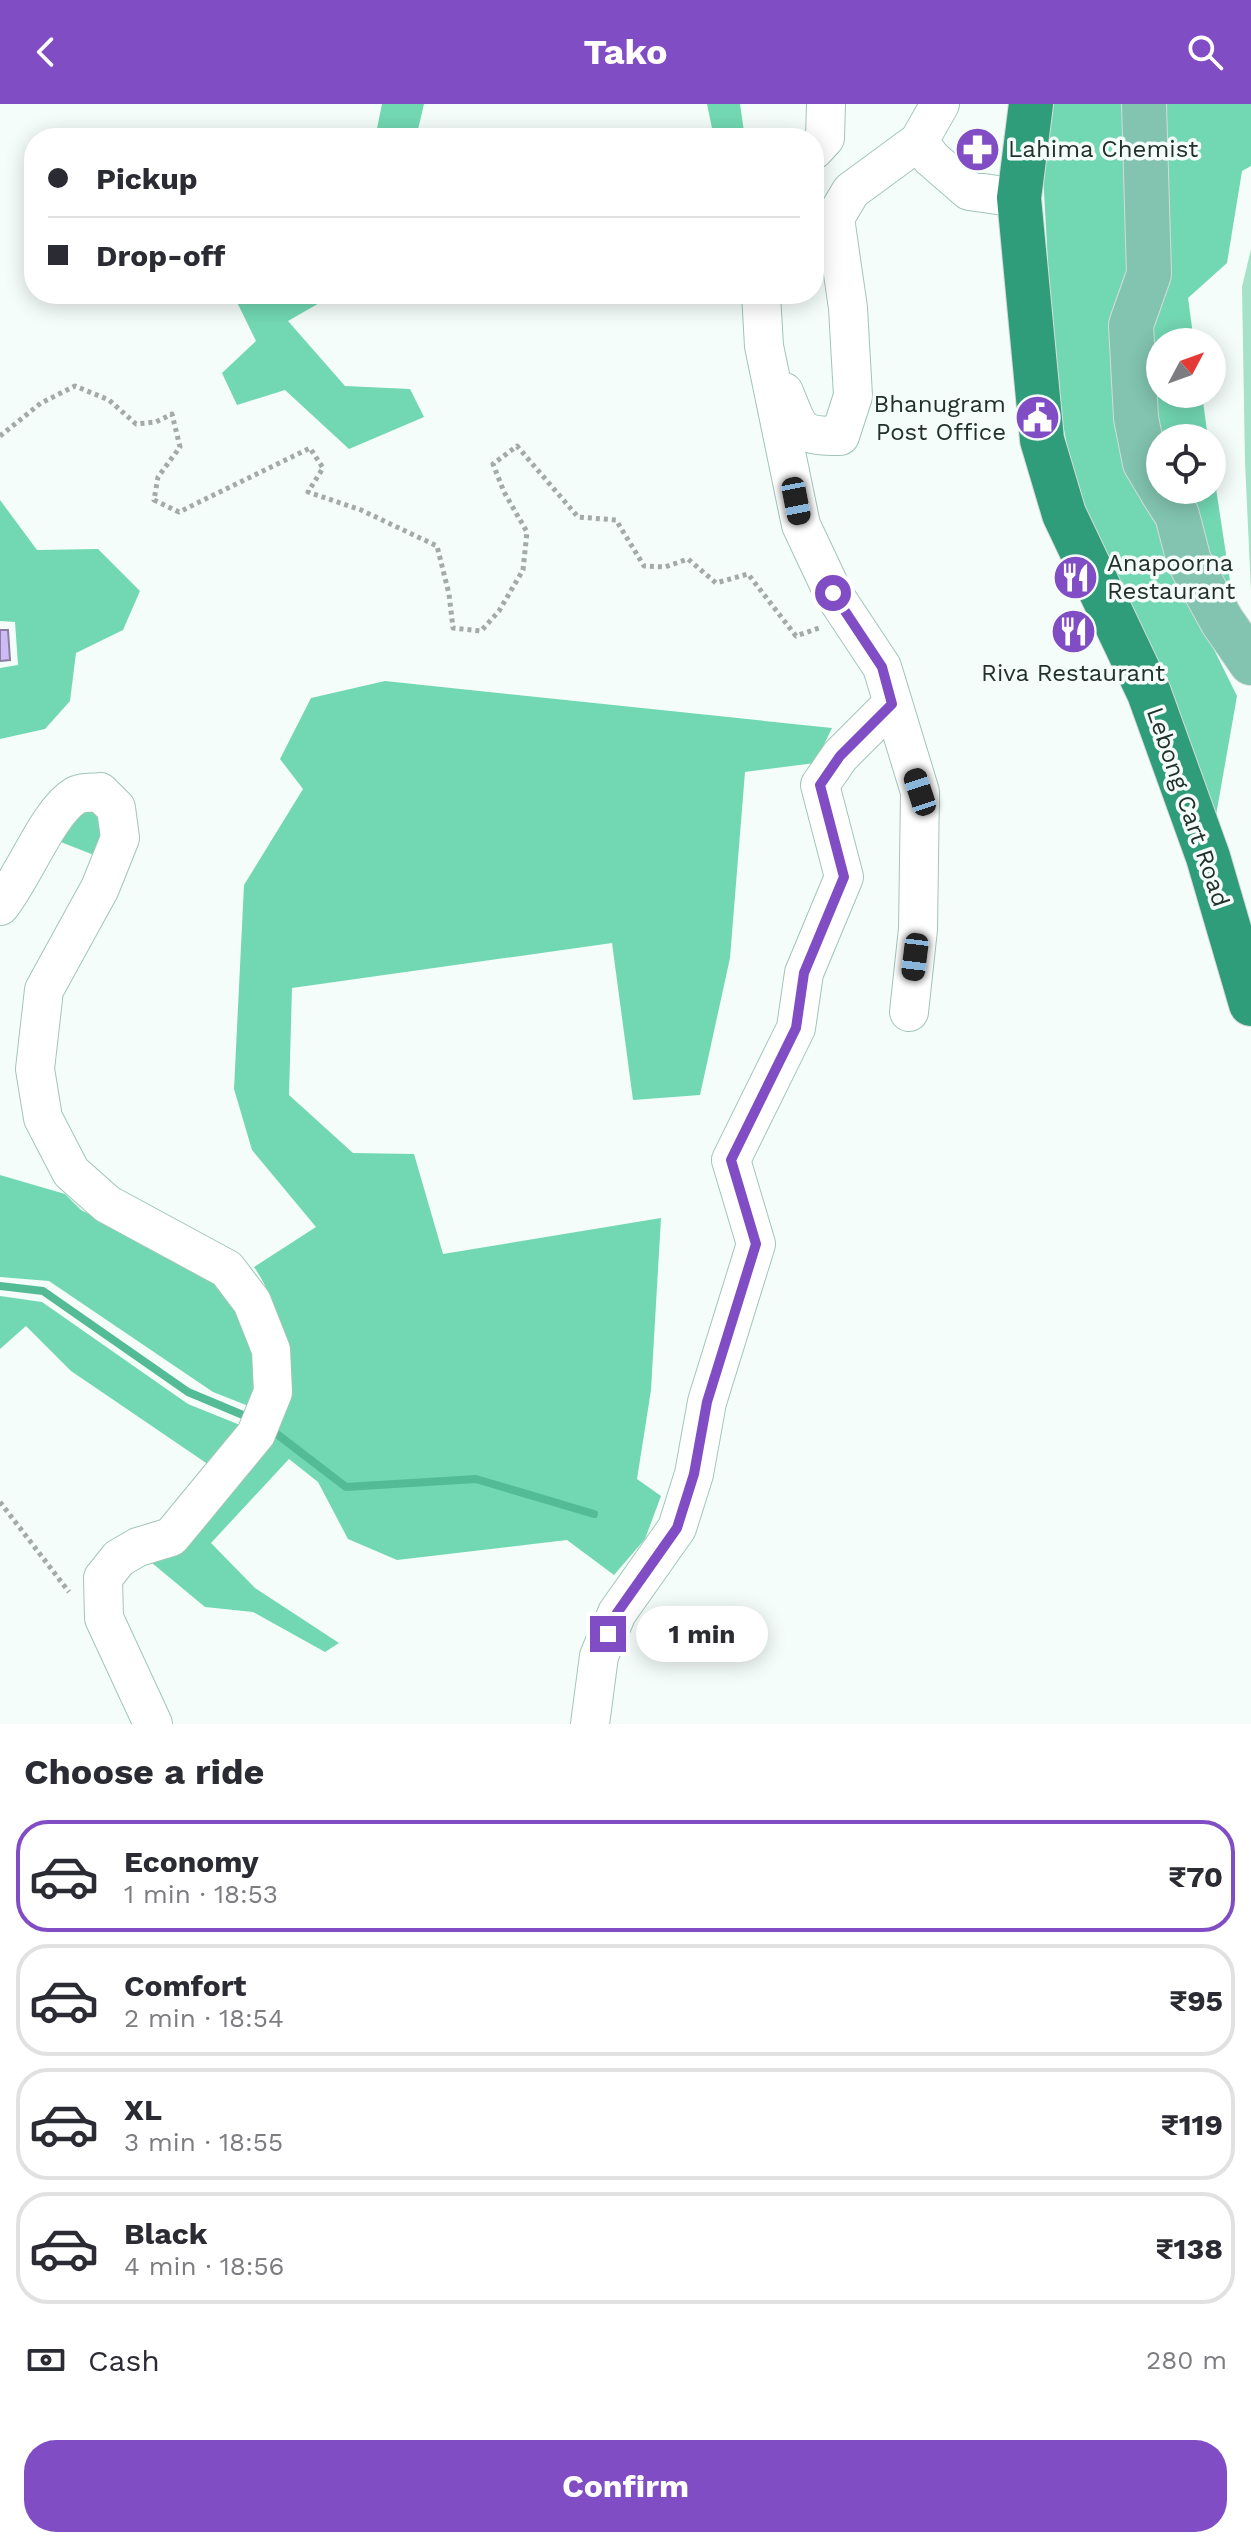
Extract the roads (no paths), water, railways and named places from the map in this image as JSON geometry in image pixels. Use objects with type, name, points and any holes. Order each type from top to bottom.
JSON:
[{"type":"highway","name":"Lebong Cart Road","points":[[1031,104],[1019,198],[1042,440],[1064,514],[1149,693],[1208,857],[1251,1004]]},
{"type":"main road","points":[[1144,104],[1149,274],[1131,325],[1136,418],[1146,465]]},
{"type":"main road","points":[[1170,504],[1177,515],[1189,561],[1222,621],[1251,663]]},
{"type":"street","points":[[824,139],[826,104]]},
{"type":"street","points":[[764,346],[797,425],[810,436],[840,436],[853,396],[848,308],[835,218],[851,191],[919,141],[940,104]]},
{"type":"street","points":[[919,141],[931,158],[969,191],[1019,198]]},
{"type":"street","points":[[762,304],[764,346],[801,525],[833,593],[882,667],[920,792],[918,929],[909,1012]]},
{"type":"street","points":[[590,1724],[599,1656],[617,1613],[677,1528],[694,1474],[707,1402],[756,1244],[731,1160],[796,1028],[804,973],[844,877],[820,785],[840,756],[892,704]]},
{"type":"street","points":[[0,906],[15,888],[54,818],[76,795],[100,792],[116,808],[120,838],[100,888],[44,990],[35,1069],[43,1118],[71,1172],[107,1204],[227,1269],[252,1302],[271,1350],[273,1392],[256,1434],[171,1537],[138,1547],[119,1558],[103,1578],[104,1618],[153,1724]]},
{"type":"waterway","points":[[0,1286],[43,1291],[188,1392],[250,1418]]},
{"type":"waterway","points":[[269,1428],[346,1487],[476,1479],[594,1514]]},
{"type":"place","name":"Lahima Chemist","points":[[977,149]]},
{"type":"place","name":"Bhanugram Post Office","points":[[1037,418]]},
{"type":"place","name":"Anapoorna Restaurant","points":[[1076,577]]},
{"type":"place","name":"Riva Restaurant","points":[[1073,631]]}]
